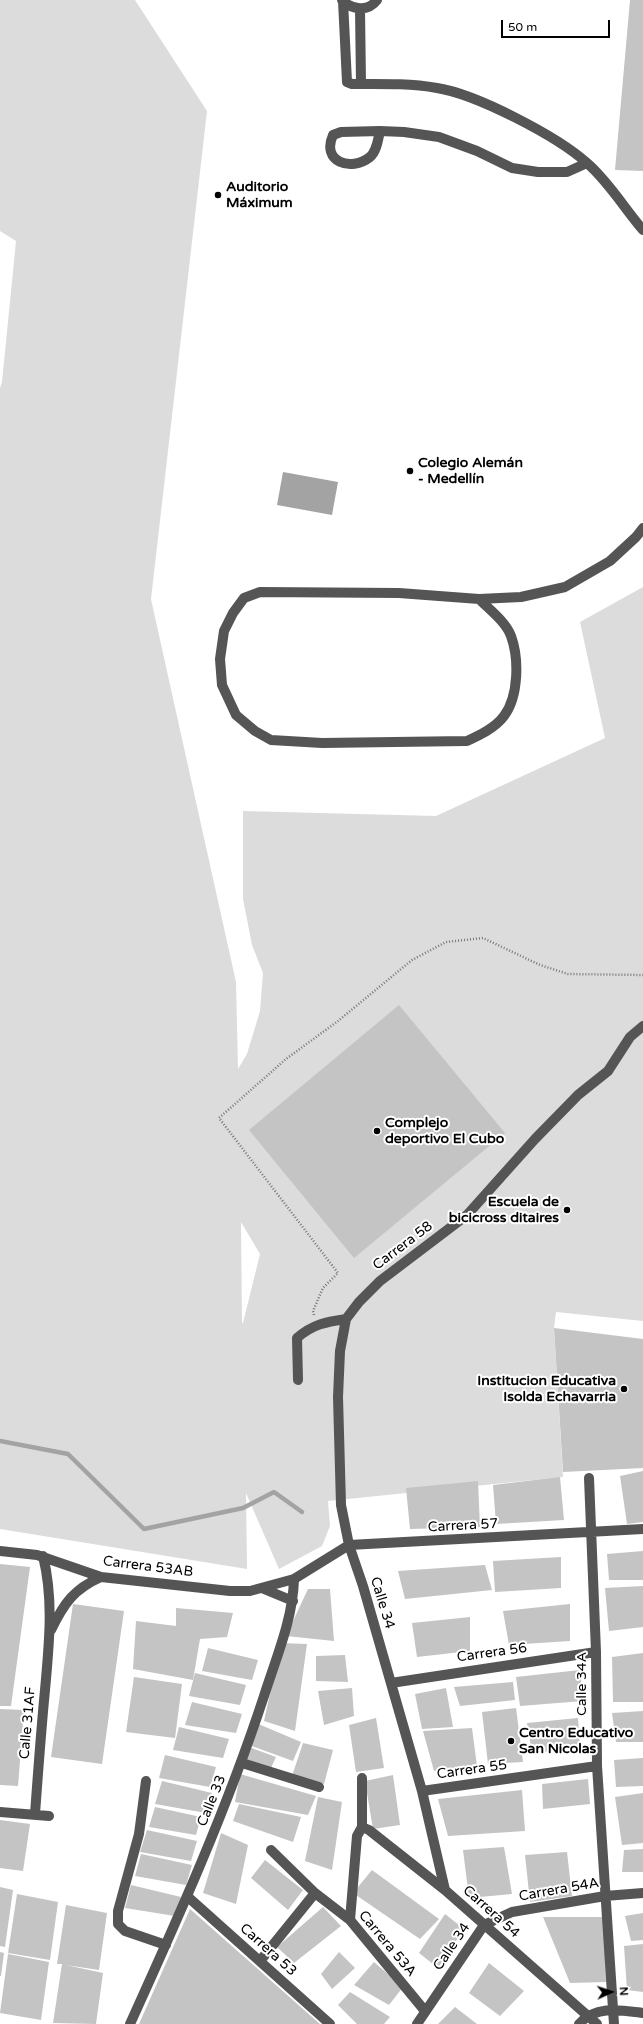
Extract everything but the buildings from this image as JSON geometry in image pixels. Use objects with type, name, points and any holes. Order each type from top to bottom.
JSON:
[{"type":"street","points":[[343,1],[351,7],[360,9],[368,7],[377,0]]},
{"type":"street","points":[[343,1],[347,82],[352,84],[397,83],[438,88],[459,94],[489,106],[559,142],[587,163],[641,223]]},
{"type":"street","points":[[360,9],[361,84]]},
{"type":"street","points":[[380,131],[376,148],[370,157],[355,163],[345,164],[337,162],[332,155],[330,142],[333,135],[341,132],[380,131],[404,132],[439,137],[477,151],[512,168],[538,172],[567,172],[587,163]]},
{"type":"street","points":[[479,599],[501,621],[511,635],[516,671],[515,690],[505,716],[486,732],[467,741],[322,742],[272,740],[255,730],[236,715],[222,685],[220,659],[224,631],[233,613],[244,598],[260,592],[400,593],[479,599],[521,597],[565,587],[610,561],[643,528]]},
{"type":"street","name":"Carrera 58","points":[[346,1319],[359,1302],[380,1281],[467,1216],[535,1139],[578,1095],[608,1071],[630,1037],[643,1026]]},
{"type":"street","points":[[298,1380],[297,1338],[307,1329],[318,1324],[346,1319]]},
{"type":"street","name":"Calle 34","points":[[346,1319],[340,1351],[338,1397],[341,1505],[349,1545],[364,1586],[422,1791],[445,1890]]},
{"type":"street","name":"Calle 34A","points":[[590,1478],[596,1652],[597,1766],[614,2024]]},
{"type":"street","name":"Carrera 57","points":[[294,1579],[349,1545],[593,1533],[643,1529]]},
{"type":"street","name":"Carrera 53AB","points":[[0,1551],[43,1556],[101,1577],[230,1591],[250,1591],[294,1579]]},
{"type":"street","name":"Calle 31AF","points":[[35,1814],[50,1633],[50,1597],[43,1556]]},
{"type":"street","name":"Calle 31AF","points":[[50,1633],[60,1611],[74,1593],[101,1577]]},
{"type":"street","name":"Calle 33","points":[[130,2024],[188,1897],[242,1763],[287,1626],[293,1601],[294,1579]]},
{"type":"street","points":[[264,1588],[293,1601]]},
{"type":"street","name":"Carrera 56","points":[[391,1683],[596,1652]]},
{"type":"street","points":[[242,1763],[319,1787]]},
{"type":"street","name":"Carrera 55","points":[[422,1791],[597,1766]]},
{"type":"street","points":[[350,1920],[357,1836],[362,1827],[362,1778]]},
{"type":"street","points":[[146,1781],[139,1834],[118,1911],[118,1924],[125,1931],[166,1945]]},
{"type":"street","points":[[0,1812],[49,1816]]},
{"type":"street","name":"Carrera 54","points":[[362,1827],[369,1830],[445,1890],[597,2024]]},
{"type":"street","name":"Carrera 53A","points":[[271,1850],[315,1893],[350,1920],[425,2011]]},
{"type":"street","points":[[260,1961],[315,1893]]},
{"type":"street","name":"Carrera 54A","points":[[484,1925],[512,1912],[605,1896],[643,1893]]},
{"type":"street","name":"Carrera 53","points":[[188,1897],[330,2024]]},
{"type":"street","name":"Calle 34","points":[[417,2024],[484,1925]]},
{"type":"street","points":[[579,2024],[586,2015],[598,2011],[612,2010],[643,2012]]},
{"type":"path","points":[[318,1324],[313,1311],[323,1288],[338,1273],[219,1118],[286,1059],[338,1021],[400,969],[412,960],[446,942],[483,938],[540,965],[568,974],[643,975]]},
{"type":"shaded area","points":[[0,0],[135,0],[207,111],[151,599],[236,982],[238,1069],[247,1054],[260,1011],[263,973],[252,945],[243,899],[243,811],[436,816],[605,738],[580,622],[643,587],[643,1321],[556,1312],[554,1328],[563,1477],[328,1501],[330,1526],[322,1546],[279,1569],[246,1493],[247,1569],[0,1529],[0,388],[2,382],[16,241],[0,231]],"holes":[[[241,1222],[260,1254],[243,1323],[242,1323]]]},
{"type":"shaded area","points":[[283,472],[338,482],[332,515],[277,505]]},
{"type":"waterway","points":[[0,1441],[68,1454],[144,1529],[243,1508],[274,1492],[302,1512]]},
{"type":"place","name":"Auditorio Máximum","points":[[218,195]]},
{"type":"place","name":"Colegio Alemán - Medellín","points":[[410,471]]},
{"type":"place","name":"Complejo deportivo El Cubo","points":[[377,1131]]},
{"type":"place","name":"Escuela de bicicross ditaires","points":[[567,1210]]},
{"type":"place","name":"Institucion Educativa Isolda Echavarria","points":[[624,1389]]},
{"type":"place","name":"Centro Educativo San Nicolas","points":[[511,1741]]}]
